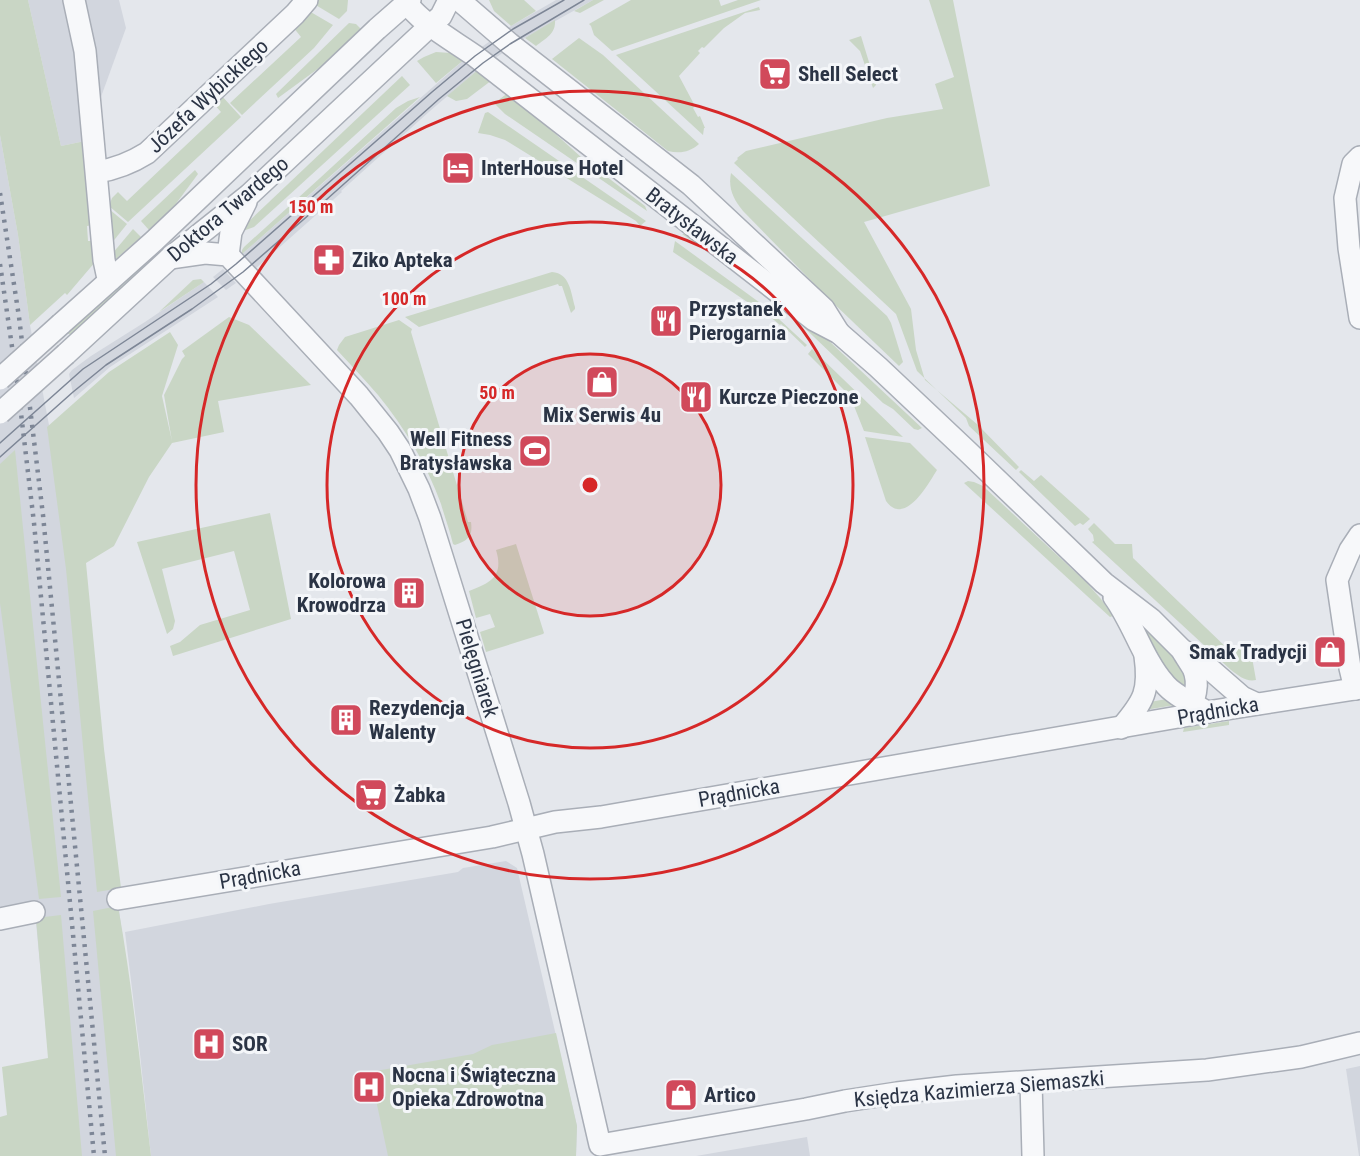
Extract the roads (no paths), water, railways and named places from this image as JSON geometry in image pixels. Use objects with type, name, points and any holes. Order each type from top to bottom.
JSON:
[{"type":"street","points":[[74,0],[85,51],[105,267],[110,280]]},
{"type":"street","name":"Józefa Wybickiego","points":[[97,172],[116,169],[147,153],[295,14],[307,0]]},
{"type":"street","name":"Doktora Twardego","points":[[0,412],[170,258],[249,195],[431,26],[441,16],[449,0]]},
{"type":"street","name":"Bratysławska","points":[[459,0],[510,44],[691,185],[824,309],[840,333],[968,451],[1104,583],[1151,619],[1181,649],[1203,663],[1242,697],[1257,704]]},
{"type":"street","name":"Doktora Twardego","points":[[0,379],[154,241],[407,1]]},
{"type":"street","name":"Bratysławska","points":[[407,1],[414,12],[431,26],[475,56],[814,320],[840,333]]},
{"type":"street","points":[[1360,157],[1353,164],[1345,198],[1349,248],[1360,318]]},
{"type":"street","points":[[170,258],[205,253],[228,255],[231,232],[249,195]]},
{"type":"street","name":"Pielęgniarek","points":[[228,255],[359,396],[388,432],[411,472],[425,503],[526,829],[600,1145]]},
{"type":"street","points":[[1358,688],[1350,668],[1337,580],[1360,534]]},
{"type":"street","name":"Bratysławska","points":[[1104,583],[1121,607],[1144,652],[1165,685],[1194,710]]},
{"type":"street","name":"Bratysławska","points":[[1181,649],[1193,668],[1196,678],[1194,710]]},
{"type":"street","name":"Bratysławska","points":[[1121,728],[1134,712],[1145,692],[1148,681],[1144,652]]},
{"type":"street","name":"Prądnicka","points":[[118,899],[480,839],[555,822],[601,817],[1121,728],[1194,710],[1257,704],[1358,688]]},
{"type":"street","points":[[0,919],[34,912]]},
{"type":"street","name":"Księdza Kazimierza Siemaszki","points":[[600,1145],[897,1093],[957,1086],[1207,1070],[1300,1057],[1360,1043]]},
{"type":"street","points":[[1031,1082],[1033,1156]]},
{"type":"tram line","points":[[0,443],[83,369],[211,284],[236,264],[475,56],[513,29],[564,0]]},
{"type":"tram line","points":[[0,457],[106,365],[192,309],[243,272],[483,63],[510,44],[584,0]]},
{"type":"railway","points":[[0,193],[19,317],[43,515],[105,1156]]},
{"type":"railway","points":[[0,264],[34,523],[94,1156]]},
{"type":"place","name":"Shell Select","points":[[775,74]]},
{"type":"place","name":"InterHouse Hotel","points":[[458,168]]},
{"type":"place","name":"Ziko Apteka","points":[[329,260]]},
{"type":"place","name":"Przystanek Pierogarnia","points":[[666,321]]},
{"type":"place","name":"Mix Serwis 4u","points":[[602,382]]},
{"type":"place","name":"Kurcze Pieczone","points":[[696,397]]},
{"type":"place","name":"Well Fitness Bratysławska","points":[[535,451]]},
{"type":"place","name":"Kolorowa Krowodrza","points":[[409,593]]},
{"type":"place","name":"Smak Tradycji","points":[[1330,652]]},
{"type":"place","name":"Rezydencja Walenty","points":[[346,720]]},
{"type":"place","name":"Żabka","points":[[371,795]]},
{"type":"place","name":"SOR","points":[[209,1044]]},
{"type":"place","name":"Nocna i Świąteczna Opieka Zdrowotna","points":[[369,1087]]},
{"type":"place","name":"Artico","points":[[681,1095]]}]
